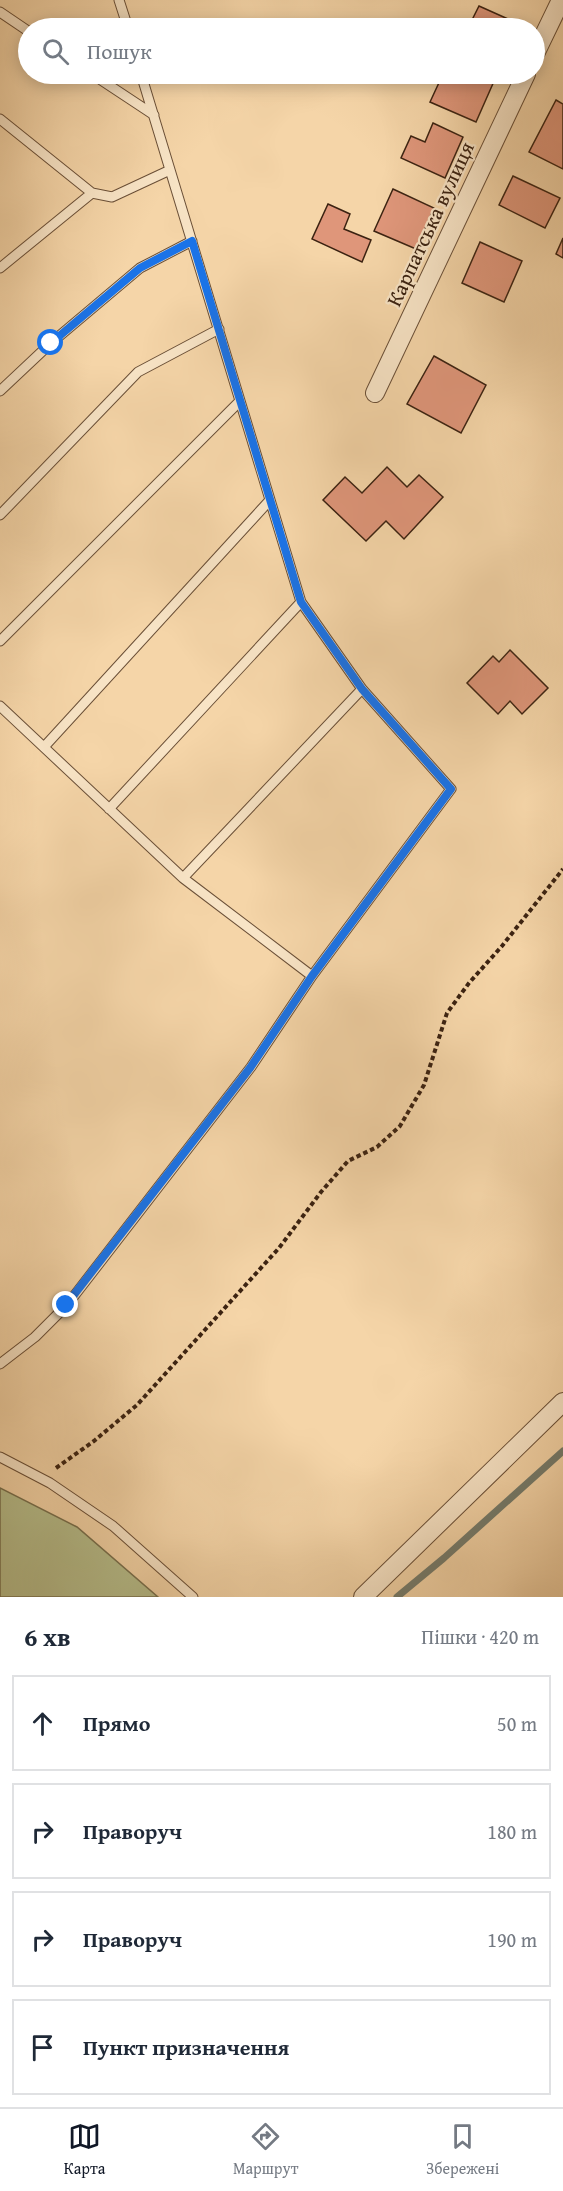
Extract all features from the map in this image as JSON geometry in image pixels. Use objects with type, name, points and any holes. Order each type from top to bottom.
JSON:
[{"type":"street","points":[[545,26],[554,2]]},
{"type":"street","name":"Карпатська вулиця","points":[[375,393],[521,84]]},
{"type":"street","points":[[363,1597],[563,1402]]},
{"type":"lane","points":[[119,0],[125,18]]},
{"type":"lane","points":[[0,12],[18,24]]},
{"type":"lane","points":[[107,84],[154,115]]},
{"type":"lane","points":[[0,1364],[35,1337],[66,1305],[250,1068],[312,976],[451,789],[362,689],[301,602],[144,84]]},
{"type":"lane","points":[[0,119],[92,193],[112,197],[170,170]]},
{"type":"lane","points":[[0,268],[92,193]]},
{"type":"lane","points":[[0,391],[51,343],[140,268],[192,241]]},
{"type":"lane","points":[[0,515],[138,372],[219,329]]},
{"type":"lane","points":[[0,641],[240,401]]},
{"type":"lane","points":[[44,747],[270,500]]},
{"type":"lane","points":[[109,808],[301,602]]},
{"type":"lane","points":[[183,878],[362,689]]},
{"type":"lane","points":[[0,706],[183,878],[312,976]]},
{"type":"lane","points":[[0,1457],[41,1478],[113,1526],[193,1597]]},
{"type":"path","points":[[41,1478],[69,1460],[137,1406],[279,1248],[348,1161],[377,1147],[400,1126],[424,1085],[447,1013],[563,869]]},
{"type":"green space","points":[[0,1488],[77,1527],[158,1597],[0,1597]]},
{"type":"building","points":[[479,6],[506,18],[473,18]]},
{"type":"building","points":[[438,84],[493,84],[476,122],[430,102]]},
{"type":"building","points":[[556,100],[563,104],[563,169],[529,152]]},
{"type":"building","points":[[433,123],[463,137],[445,178],[401,158],[411,136],[425,142]]},
{"type":"building","points":[[513,176],[560,198],[545,228],[499,205]]},
{"type":"building","points":[[393,189],[434,208],[416,249],[374,231]]},
{"type":"building","points":[[328,204],[350,214],[344,229],[371,240],[362,262],[312,239]]},
{"type":"building","points":[[563,238],[563,258],[556,254]]},
{"type":"building","points":[[480,242],[522,261],[504,302],[462,283]]},
{"type":"building","points":[[434,356],[486,385],[461,433],[407,404]]},
{"type":"building","points":[[387,467],[407,487],[419,475],[443,497],[404,539],[386,521],[366,541],[323,500],[345,477],[362,493]]},
{"type":"building","points":[[510,650],[548,688],[522,714],[510,701],[498,714],[467,683],[493,656],[499,662]]},
{"type":"waterway","points":[[397,1597],[563,1451]]},
{"type":"route","points":[[51,343],[140,268],[192,241],[301,602],[362,689],[451,789],[312,976],[250,1068],[66,1305]]}]
